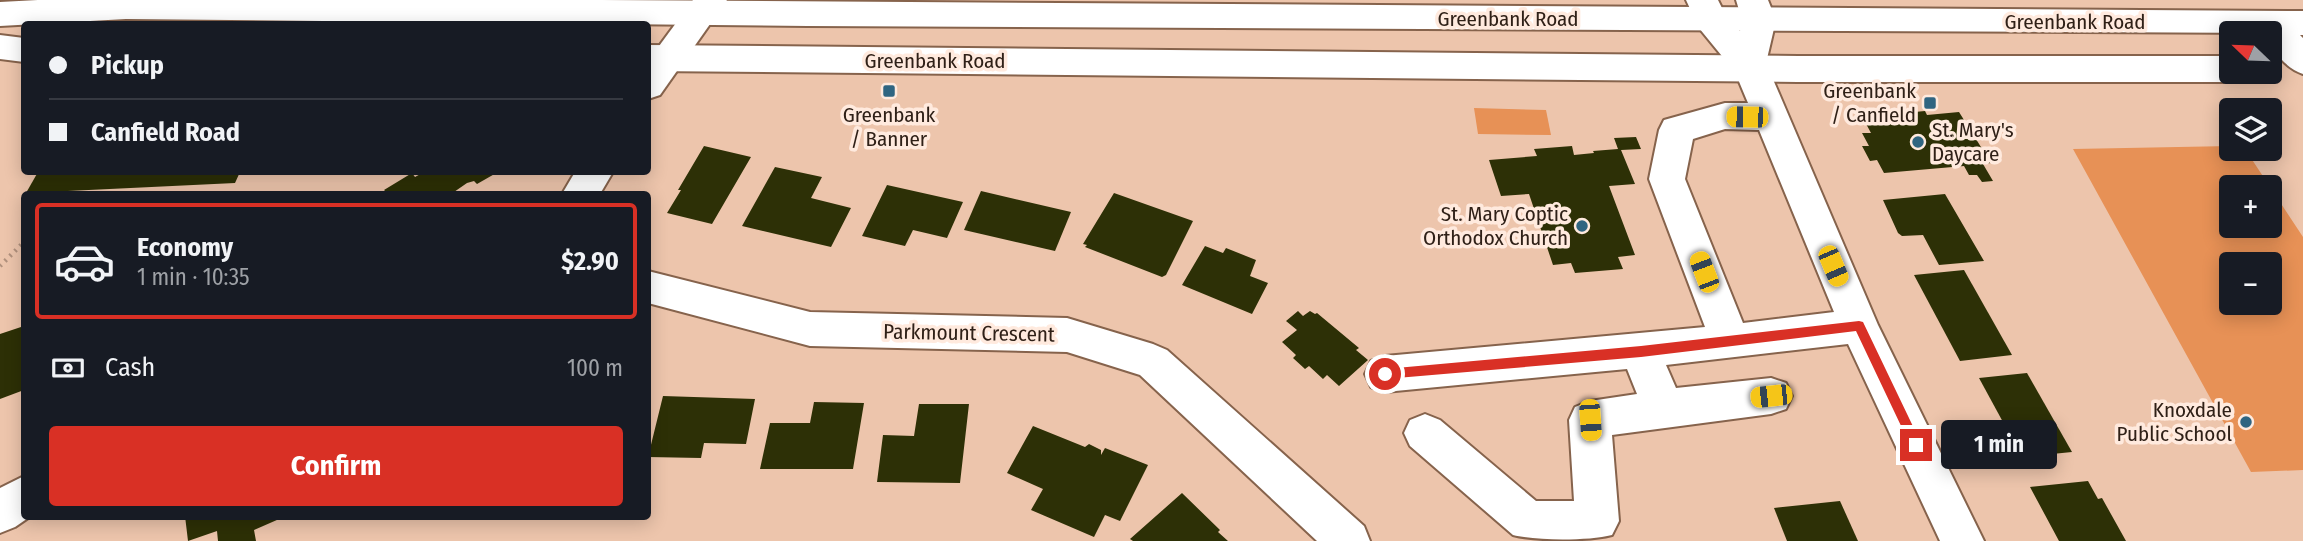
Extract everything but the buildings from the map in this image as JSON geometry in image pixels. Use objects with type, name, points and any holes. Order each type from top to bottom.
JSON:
[{"type":"main road","points":[[654,68],[706,6]]},
{"type":"main road","name":"Greenbank Road","points":[[0,14],[126,7],[1755,10],[2287,23]]},
{"type":"main road","points":[[1706,10],[1750,66],[1859,326],[1962,541]]},
{"type":"main road","points":[[1750,66],[1755,10]]},
{"type":"main road","points":[[2287,23],[2303,61]]},
{"type":"main road","points":[[0,47],[21,50]]},
{"type":"main road","name":"Greenbank Road","points":[[654,68],[1750,66],[2219,69]]},
{"type":"main road","points":[[2282,69],[2303,70]]},
{"type":"main road","points":[[1731,342],[1667,178],[1677,130],[1725,116],[1770,117]]},
{"type":"main road","name":"Parkmount Crescent","points":[[651,288],[810,329],[1067,335],[1153,362],[1348,541]]},
{"type":"main road","points":[[1385,374],[1641,352],[1859,326]]},
{"type":"main road","points":[[1641,352],[1663,408]]},
{"type":"main road","points":[[1425,433],[1528,521],[1597,521],[1590,420],[1663,408],[1771,396]]},
{"type":"main road","points":[[0,513],[21,498]]},
{"type":"path","points":[[0,266],[21,245]]},
{"type":"shaded area","points":[[1474,108],[1546,110],[1551,135],[1478,134]]},
{"type":"shaded area","points":[[2219,146],[2219,161],[2253,161],[2262,175],[2219,175],[2219,238],[2282,238],[2282,205],[2303,237],[2303,470],[2251,472],[2073,149]]},
{"type":"place","name":"Greenbank / Banner","points":[[889,91]]},
{"type":"place","name":"Greenbank / Canfield","points":[[1930,103]]},
{"type":"place","name":"St. Mary's Daycare","points":[[1918,142]]},
{"type":"place","name":"St. Mary Coptic Orthodox Church","points":[[1582,226]]},
{"type":"place","name":"Knoxdale Public School","points":[[2246,422]]},
{"type":"route","points":[[1385,374],[1641,352],[1859,326],[1916,445]]}]
